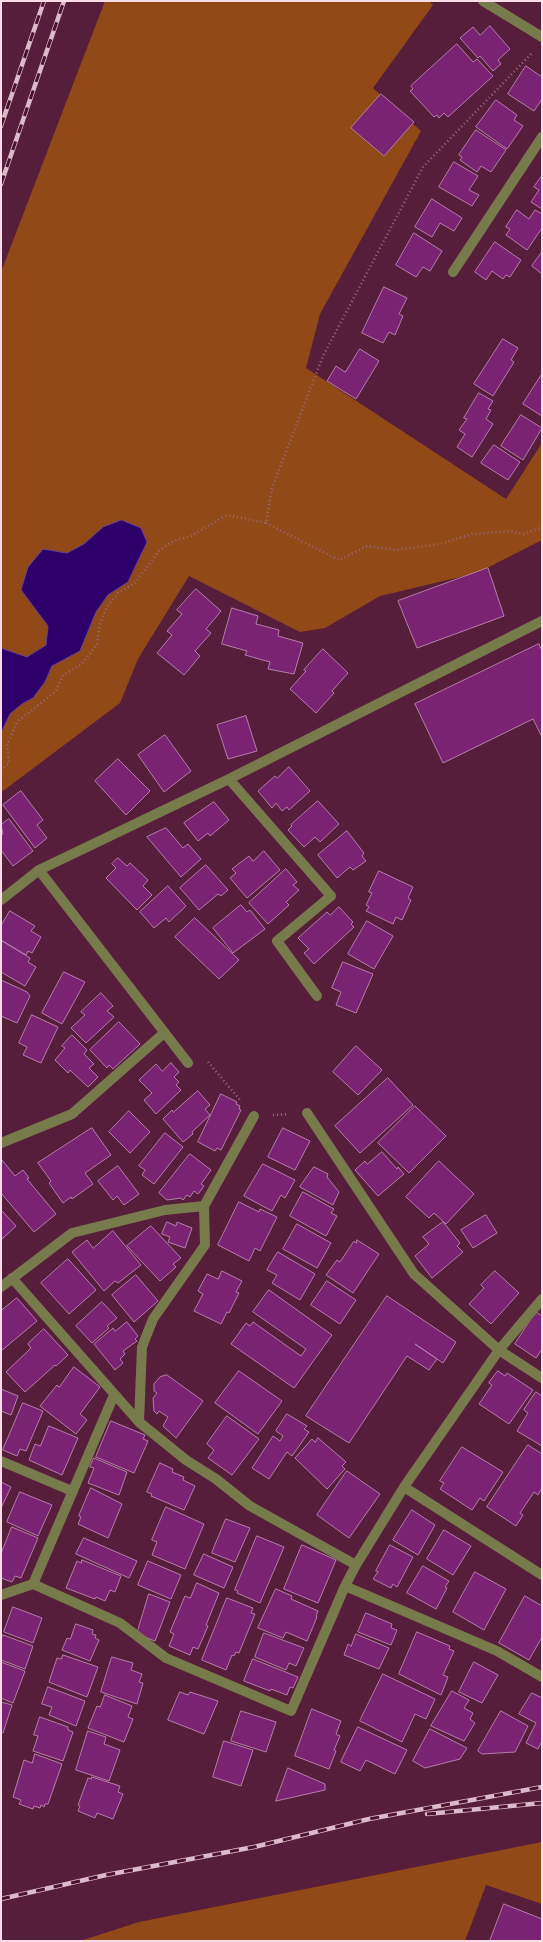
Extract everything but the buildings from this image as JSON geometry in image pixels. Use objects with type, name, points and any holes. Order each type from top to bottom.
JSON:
[{"type":"street","points":[[483,1],[542,37]]},
{"type":"street","points":[[453,272],[542,137]]},
{"type":"street","points":[[1,900],[39,870],[229,779],[542,621]]},
{"type":"street","points":[[229,779],[331,896],[277,940],[317,996]]},
{"type":"street","points":[[39,870],[188,1063]]},
{"type":"street","points":[[1,1143],[72,1114],[164,1033]]},
{"type":"street","points":[[307,1113],[414,1274],[499,1350],[542,1378]]},
{"type":"street","points":[[139,1422],[142,1347],[153,1319],[205,1245],[204,1206],[254,1116]]},
{"type":"street","points":[[1,1287],[72,1233],[165,1210],[204,1206]]},
{"type":"street","points":[[12,1278],[139,1422],[186,1460],[216,1479],[250,1506],[356,1565]]},
{"type":"street","points":[[1,1595],[33,1584],[120,1623],[166,1658],[291,1711],[345,1586],[356,1565],[404,1487],[499,1350],[542,1300]]},
{"type":"street","points":[[33,1584],[114,1394]]},
{"type":"street","points":[[1,1461],[72,1491]]},
{"type":"street","points":[[404,1487],[542,1575]]},
{"type":"street","points":[[345,1586],[497,1651],[542,1676]]},
{"type":"path","points":[[266,523],[272,488],[323,356],[423,167],[537,49]]},
{"type":"path","points":[[1,770],[10,763],[7,745],[17,722],[56,691],[63,676],[82,664],[97,644],[100,623],[107,607],[118,593],[134,584],[159,551],[173,541],[191,536],[227,515],[266,523],[339,560],[366,546],[396,550],[440,544],[472,534],[509,531],[524,534],[542,527]]},
{"type":"path","points":[[188,1063],[203,1056],[254,1116],[307,1113]]},
{"type":"shaded area","points":[[105,1],[429,1],[433,5],[373,88],[421,131],[320,314],[306,368],[506,499],[542,443],[542,540],[477,573],[380,596],[325,628],[300,632],[189,576],[138,659],[120,703],[3,791],[1,790],[1,272]]},
{"type":"shaded area","points":[[122,520],[141,528],[147,542],[128,582],[108,595],[96,612],[80,651],[52,666],[45,682],[33,698],[22,704],[10,714],[1,733],[1,648],[27,657],[46,645],[48,626],[21,590],[28,567],[43,549],[67,553],[84,544],[103,527]]},
{"type":"shaded area","points":[[542,1842],[542,1904],[486,1885],[465,1941],[80,1941],[139,1922]]},
{"type":"railway","points":[[1,126],[44,1]]},
{"type":"railway","points":[[1,184],[64,1]]},
{"type":"railway","points":[[1,1899],[106,1875],[254,1847],[369,1819],[542,1787]]},
{"type":"railway","points":[[427,1814],[542,1803]]}]
